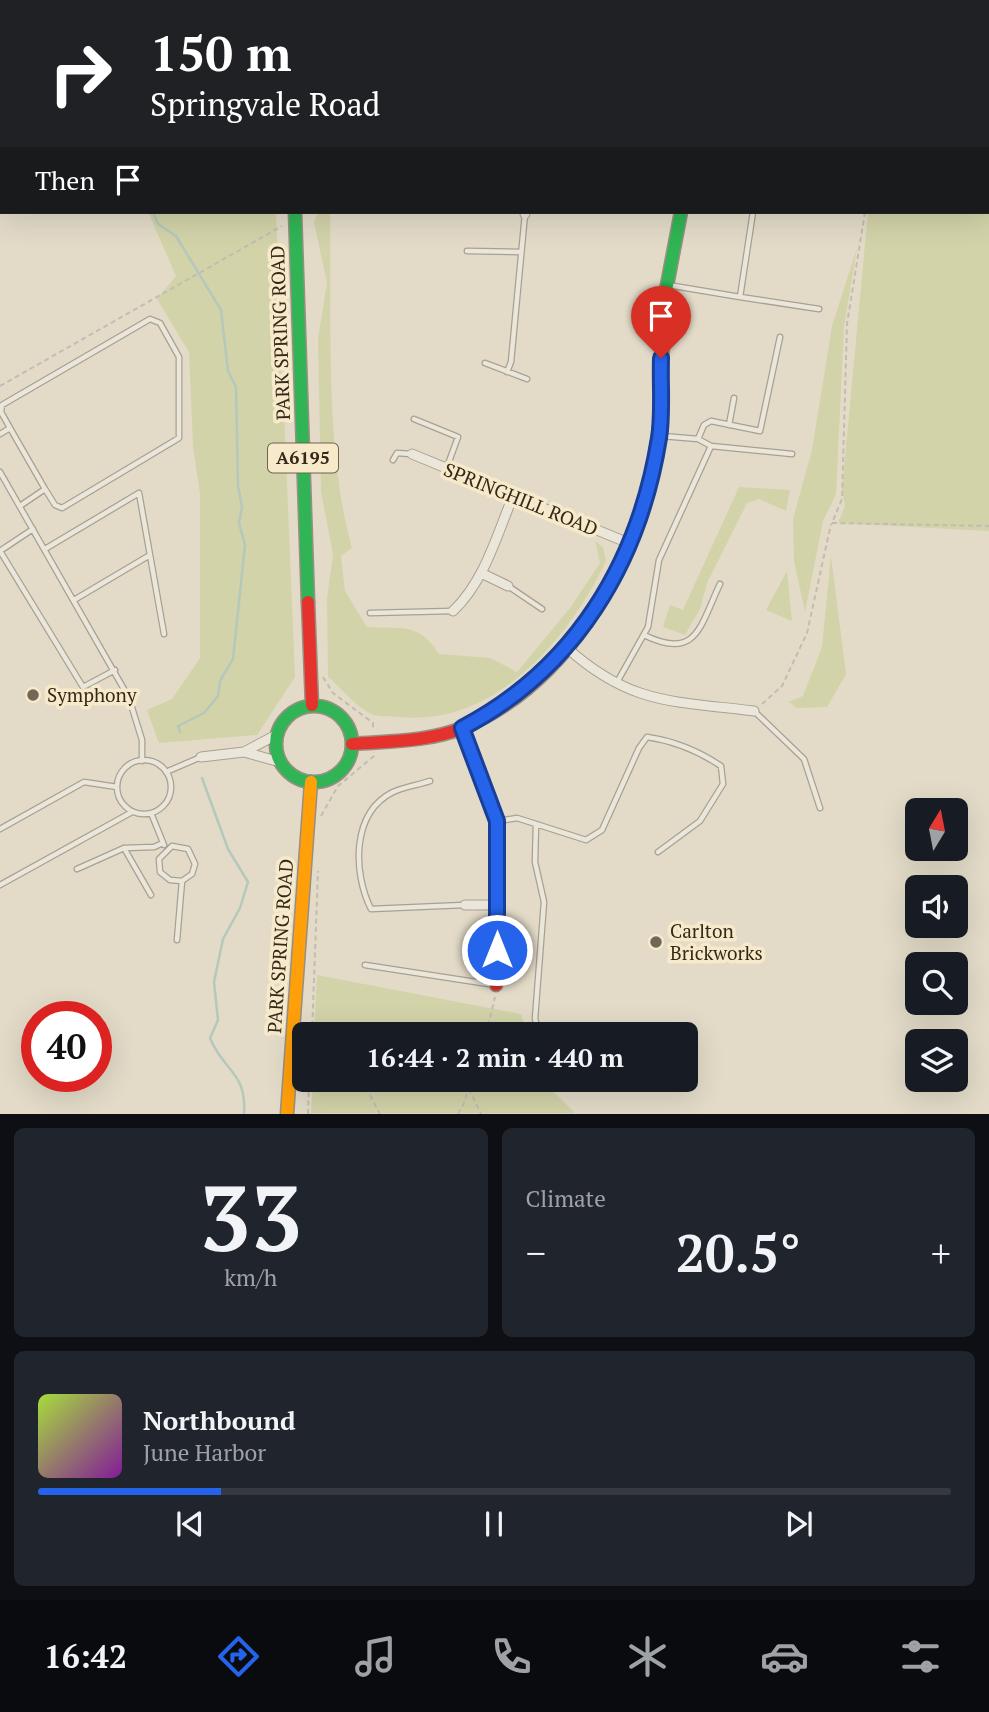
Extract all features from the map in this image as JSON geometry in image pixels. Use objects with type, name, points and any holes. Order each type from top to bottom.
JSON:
[{"type":"main road","name":"PARK SPRING ROAD","points":[[295,214],[312,705]]},
{"type":"main road","points":[[352,744],[421,738],[462,728],[499,709],[534,682],[601,600],[631,544],[659,435],[662,332],[667,284],[684,214]]},
{"type":"main road","points":[[312,705],[332,710],[341,716],[351,734],[351,754],[340,772],[331,778],[311,782],[293,776],[280,762],[276,735],[289,714],[312,705]]},
{"type":"main road","points":[[462,728],[497,821],[496,985]]},
{"type":"main road","name":"PARK SPRING ROAD","points":[[287,1114],[311,782]]},
{"type":"street","name":"SPRINGHILL ROAD","points":[[412,454],[631,544]]},
{"type":"street","points":[[453,611],[466,599],[481,573],[513,496]]},
{"type":"street","points":[[481,573],[508,586]]},
{"type":"street","points":[[566,646],[592,671],[615,685],[649,698],[754,711]]},
{"type":"street","points":[[201,757],[244,752],[276,735]]},
{"type":"street","points":[[244,752],[280,762]]},
{"type":"street","points":[[465,905],[497,905]]},
{"type":"lane","points":[[507,372],[511,362],[525,214]]},
{"type":"lane","points":[[740,297],[753,214]]},
{"type":"lane","points":[[467,251],[521,252]]},
{"type":"lane","points":[[667,284],[818,309]]},
{"type":"lane","points":[[150,319],[160,323],[179,357],[179,439],[62,508],[55,505],[45,489],[1,412],[2,405],[150,319]]},
{"type":"lane","points":[[698,439],[704,425],[711,421],[760,431],[780,337]]},
{"type":"lane","points":[[485,363],[527,379]]},
{"type":"lane","points":[[729,425],[734,398]]},
{"type":"lane","points":[[414,419],[458,437],[447,468]]},
{"type":"lane","points":[[0,434],[10,428]]},
{"type":"lane","points":[[659,435],[698,439],[711,446],[792,454]]},
{"type":"lane","points":[[615,685],[648,626],[659,560],[711,446]]},
{"type":"lane","points":[[393,460],[397,453],[412,454]]},
{"type":"lane","points":[[0,472],[129,698],[142,740],[142,761]]},
{"type":"lane","points":[[20,506],[45,489]]},
{"type":"lane","points":[[45,549],[139,493],[164,634]]},
{"type":"lane","points":[[33,530],[0,551],[83,687],[115,670]]},
{"type":"lane","points":[[74,600],[150,555]]},
{"type":"lane","points":[[644,635],[666,646],[678,646],[690,640],[719,584]]},
{"type":"lane","points":[[508,586],[542,609]]},
{"type":"lane","points":[[370,613],[453,611]]},
{"type":"lane","points":[[754,711],[804,759],[820,808]]},
{"type":"lane","points":[[497,821],[517,818],[586,841],[602,830],[639,748],[647,737],[669,740],[698,751],[721,766],[723,784],[700,821],[657,852]]},
{"type":"lane","points":[[166,772],[201,757]]},
{"type":"lane","points":[[0,885],[133,812],[151,813],[159,810],[169,797],[170,780],[160,766],[142,761],[125,769],[117,787],[122,802],[133,812]]},
{"type":"lane","points":[[430,781],[393,792],[375,806],[363,822],[359,854],[366,898],[371,909],[465,905]]},
{"type":"lane","points":[[0,829],[83,782],[117,787]]},
{"type":"lane","points":[[151,813],[165,846],[159,859],[160,872],[170,880],[182,881]]},
{"type":"lane","points":[[536,824],[534,862],[544,902],[536,1022]]},
{"type":"lane","points":[[77,869],[124,848],[183,846],[192,853],[194,869],[182,881],[177,940]]},
{"type":"lane","points":[[124,848],[151,895]]},
{"type":"lane","points":[[365,965],[496,985]]},
{"type":"path","points":[[754,711],[782,686],[807,633],[822,554],[842,499],[847,324],[864,214]]},
{"type":"path","points":[[0,386],[285,224]]},
{"type":"path","points":[[832,523],[989,526]]},
{"type":"path","points":[[321,673],[333,693],[373,723],[373,734]]},
{"type":"path","points":[[317,826],[338,786],[374,756],[374,745]]},
{"type":"path","points":[[312,1022],[317,868]]},
{"type":"path","points":[[488,1022],[496,985]]},
{"type":"path","points":[[308,1114],[309,1092]]},
{"type":"path","points":[[368,1092],[380,1114]]},
{"type":"path","points":[[458,1114],[467,1092]]},
{"type":"path","points":[[471,1092],[481,1114]]},
{"type":"green space","points":[[149,214],[276,214],[279,277],[274,316],[283,387],[295,677],[257,735],[159,743],[147,710],[172,699],[200,658],[200,494],[193,447],[189,352],[157,299],[176,276]]},
{"type":"green space","points":[[317,214],[330,214],[333,426],[343,509],[352,548],[341,556],[345,591],[367,627],[408,629],[424,637],[439,654],[490,658],[517,672],[570,608],[600,563],[595,541],[603,547],[606,561],[590,591],[549,647],[524,672],[497,693],[467,708],[434,716],[374,715],[356,703],[328,677],[327,599],[333,554],[321,492],[318,339],[327,283],[314,222]]},
{"type":"green space","points":[[868,214],[989,214],[989,531],[838,523],[845,506],[842,490]]},
{"type":"green space","points":[[857,248],[844,327],[836,494],[823,521],[805,612],[794,561],[793,519],[812,450],[832,326]]},
{"type":"green space","points":[[739,487],[790,490],[786,511],[759,499],[747,503],[707,583],[700,609],[685,635],[663,627],[670,605],[683,610]]},
{"type":"green space","points":[[831,556],[846,674],[827,707],[797,708],[789,702],[803,696],[822,647]]},
{"type":"green space","points":[[787,571],[792,621],[766,610]]},
{"type":"green space","points":[[317,975],[521,1014],[523,1022],[315,1022]]},
{"type":"green space","points":[[312,1092],[554,1092],[575,1113],[311,1113]]},
{"type":"waterway","points":[[154,214],[158,224],[176,236],[221,310],[228,371],[236,387],[238,486],[242,507],[239,523],[245,545],[233,659],[220,681],[218,696],[204,713],[178,726],[180,732]]},
{"type":"waterway","points":[[202,778],[228,849],[248,882],[240,908],[223,939],[214,982],[218,1020],[210,1038],[238,1080],[244,1100],[244,1114]]},
{"type":"traffic: fast","points":[[295,214],[308,602]]},
{"type":"traffic: fast","points":[[653,467],[660,425],[664,301],[681,214]]},
{"type":"traffic: fast","points":[[314,706],[329,709],[341,717],[349,729],[352,744],[349,759],[341,771],[329,779],[314,782],[299,779],[287,771],[279,759],[276,744],[279,729],[287,717],[299,709],[314,706]]},
{"type":"traffic: slow","points":[[287,1114],[311,782]]},
{"type":"traffic: jam","points":[[352,744],[408,740],[449,733],[499,709],[532,684],[562,655],[588,621],[610,585],[629,546],[653,467]]},
{"type":"traffic: jam","points":[[308,602],[312,705]]},
{"type":"traffic: jam","points":[[462,728],[497,821],[496,985]]},
{"type":"place","name":"Symphony","points":[[33,695]]},
{"type":"place","name":"Carlton Brickworks","points":[[656,942]]},
{"type":"route","points":[[497,950],[497,821],[481,771],[462,728],[499,709],[534,682],[601,600],[631,544],[655,459],[659,435],[661,358]]}]
